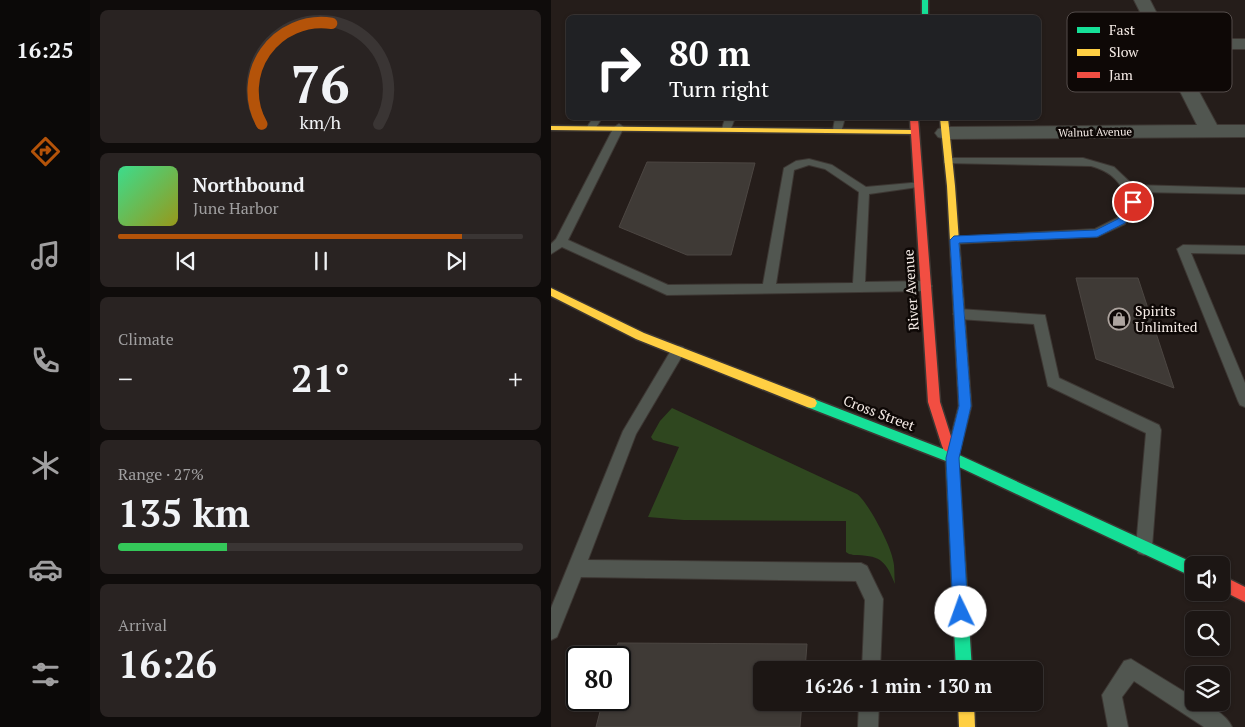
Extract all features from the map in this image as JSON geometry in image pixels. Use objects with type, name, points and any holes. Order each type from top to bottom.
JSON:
[{"type":"main road","points":[[925,0],[925,15]]},
{"type":"main road","name":"River Avenue","points":[[914,120],[934,402],[952,458],[963,661]]},
{"type":"main road","points":[[551,128],[595,122],[619,127],[729,123],[838,130],[914,132]]},
{"type":"main road","name":"River Avenue","points":[[944,125],[965,406],[952,458]]},
{"type":"main road","name":"Cross Street","points":[[551,292],[640,336],[952,458],[1185,566]]},
{"type":"main road","points":[[1230,587],[1245,595]]},
{"type":"main road","points":[[966,711],[967,727]]},
{"type":"street","points":[[1142,0],[1148,12]]},
{"type":"street","points":[[1232,44],[1245,44]]},
{"type":"street","points":[[1190,92],[1210,131]]},
{"type":"street","name":"Walnut Avenue","points":[[944,125],[1245,131]]},
{"type":"lane","points":[[838,130],[840,120]]},
{"type":"lane","points":[[619,127],[556,246],[667,290],[926,286]]},
{"type":"lane","points":[[769,288],[789,168],[797,163],[809,160],[824,165],[864,192],[918,184]]},
{"type":"lane","points":[[948,160],[1083,161],[1100,164],[1117,173],[1130,188],[1133,202],[1121,221],[1097,233],[954,240]]},
{"type":"lane","points":[[1130,188],[1245,191]]},
{"type":"lane","points":[[859,286],[864,192]]},
{"type":"lane","points":[[1245,250],[1183,249],[1245,401]]},
{"type":"lane","points":[[959,314],[1040,319],[1053,382],[1154,430],[1144,546]]},
{"type":"lane","points":[[551,631],[629,431],[678,351]]},
{"type":"lane","points":[[576,568],[861,572],[874,599],[871,661]]},
{"type":"lane","points":[[1118,727],[1112,695],[1131,668],[1222,727]]},
{"type":"lane","points":[[868,727],[869,711]]},
{"type":"green space","points":[[672,408],[857,494],[873,515],[888,545],[894,563],[895,584],[886,565],[878,559],[851,555],[846,552],[846,521],[684,520],[648,517],[679,447],[653,440],[651,437],[660,421]]},
{"type":"building","points":[[647,162],[755,163],[731,255],[687,255],[619,227]]},
{"type":"building","name":"Spirits Unlimited","points":[[1076,278],[1138,278],[1174,388],[1096,359]]},
{"type":"building","points":[[618,643],[807,644],[806,661],[753,661],[753,711],[801,711],[800,727],[596,727],[600,711],[631,711],[631,646],[617,646]]},
{"type":"traffic: fast","points":[[925,0],[925,15]]},
{"type":"traffic: fast","points":[[811,403],[952,458],[1185,566]]},
{"type":"traffic: fast","points":[[948,446],[952,458],[963,661]]},
{"type":"traffic: slow","points":[[944,120],[951,186],[965,406],[952,458]]},
{"type":"traffic: slow","points":[[551,128],[914,132]]},
{"type":"traffic: slow","points":[[551,292],[640,336],[811,403]]},
{"type":"traffic: slow","points":[[966,711],[967,727]]},
{"type":"traffic: jam","points":[[914,120],[934,402],[948,446]]},
{"type":"traffic: jam","points":[[1230,587],[1245,595]]},
{"type":"place","name":"Spirits Unlimited","points":[[1119,319]]},
{"type":"route","points":[[961,612],[952,458],[965,406],[954,240],[1097,233],[1121,221],[1133,202]]}]
